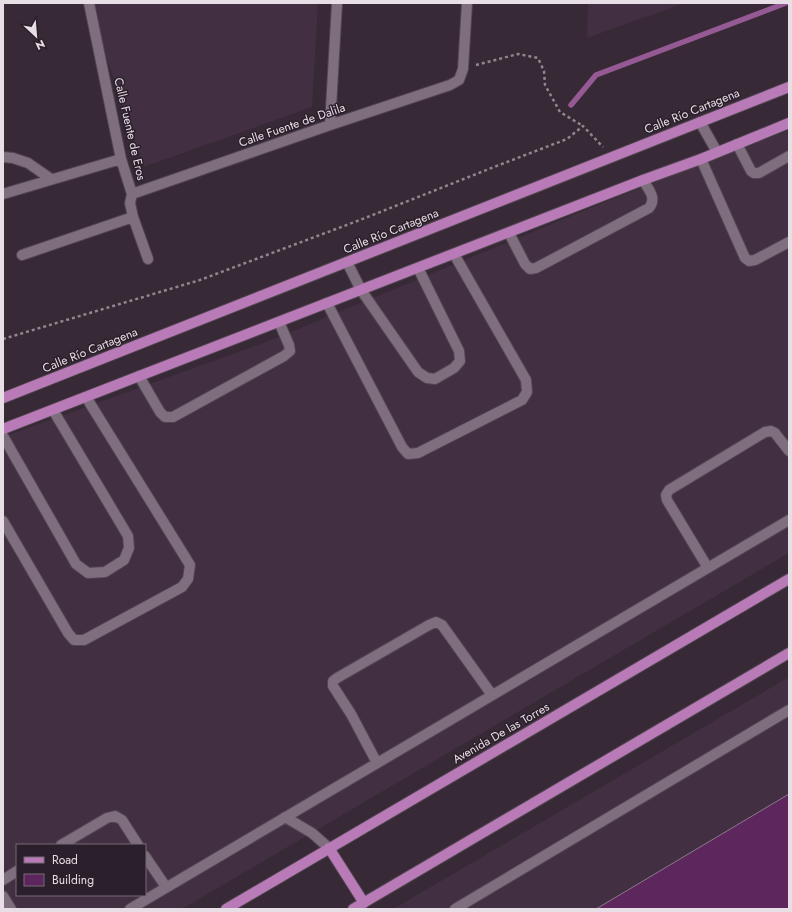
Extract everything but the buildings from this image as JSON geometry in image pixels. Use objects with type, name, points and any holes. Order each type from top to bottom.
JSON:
[{"type":"main road","name":"Calle Río Cartagena","points":[[3,398],[789,87]]},
{"type":"main road","points":[[3,429],[789,124]]},
{"type":"main road","name":"Avenida De las Torres","points":[[226,909],[789,579]]},
{"type":"main road","points":[[353,909],[789,653]]},
{"type":"main road","points":[[330,848],[364,903]]},
{"type":"street","name":"Calle Fuente de Eros","points":[[89,3],[121,159],[132,194],[130,203],[133,217],[148,259]]},
{"type":"street","points":[[330,125],[336,3]]},
{"type":"street","points":[[463,69],[467,3]]},
{"type":"street","name":"Calle Fuente de Dalila","points":[[132,194],[450,85],[459,80],[463,69]]},
{"type":"street","points":[[700,122],[717,152]]},
{"type":"street","points":[[737,144],[751,171],[754,173],[759,173],[789,156]]},
{"type":"street","points":[[3,157],[28,162],[51,179]]},
{"type":"street","points":[[3,194],[121,159]]},
{"type":"street","points":[[701,159],[745,258],[749,261],[755,260],[789,242]]},
{"type":"street","points":[[509,233],[525,264],[530,269],[536,268],[648,208],[652,204],[653,197],[643,180]]},
{"type":"street","points":[[22,255],[133,217]]},
{"type":"street","points":[[327,303],[402,447],[408,454],[418,452],[522,400],[527,392],[526,380],[454,254]]},
{"type":"street","points":[[347,262],[362,290],[418,372],[427,378],[435,379],[454,368],[460,361],[459,351],[418,268]]},
{"type":"street","points":[[139,376],[160,412],[165,417],[173,417],[290,352],[289,345],[279,322]]},
{"type":"street","points":[[3,521],[68,633],[74,640],[84,640],[182,587],[188,579],[190,566],[86,397]]},
{"type":"street","points":[[3,436],[76,564],[88,573],[105,572],[124,560],[129,548],[128,536],[54,410]]},
{"type":"street","points":[[708,568],[667,500],[666,495],[669,490],[765,432],[770,431],[775,433],[789,451]]},
{"type":"street","points":[[130,909],[789,520]]},
{"type":"street","points":[[377,763],[351,714],[333,686],[333,681],[337,678],[436,622],[442,625],[492,695]]},
{"type":"street","points":[[455,909],[789,710]]},
{"type":"street","points":[[63,844],[107,818],[115,816],[122,820],[137,844]]},
{"type":"street","points":[[286,817],[312,833],[330,848]]},
{"type":"street","points":[[146,857],[166,887]]},
{"type":"street","points":[[3,880],[16,872]]},
{"type":"street","points":[[3,896],[11,909]]},
{"type":"path","points":[[463,69],[518,54],[538,58],[544,71],[545,85],[560,112],[582,126],[613,157]]},
{"type":"path","points":[[3,339],[200,280],[360,220],[567,138],[582,126]]},
{"type":"shaded area","points":[[94,3],[318,3],[312,107],[144,167],[93,19]]},
{"type":"shaded area","points":[[588,3],[685,3],[587,38]]},
{"type":"shaded area","points":[[789,130],[789,553],[182,909],[3,909],[3,437],[266,342],[617,197]]},
{"type":"shaded area","points":[[789,677],[789,909],[393,909]]},
{"type":"waterway","points":[[571,105],[596,75],[786,3]]}]
